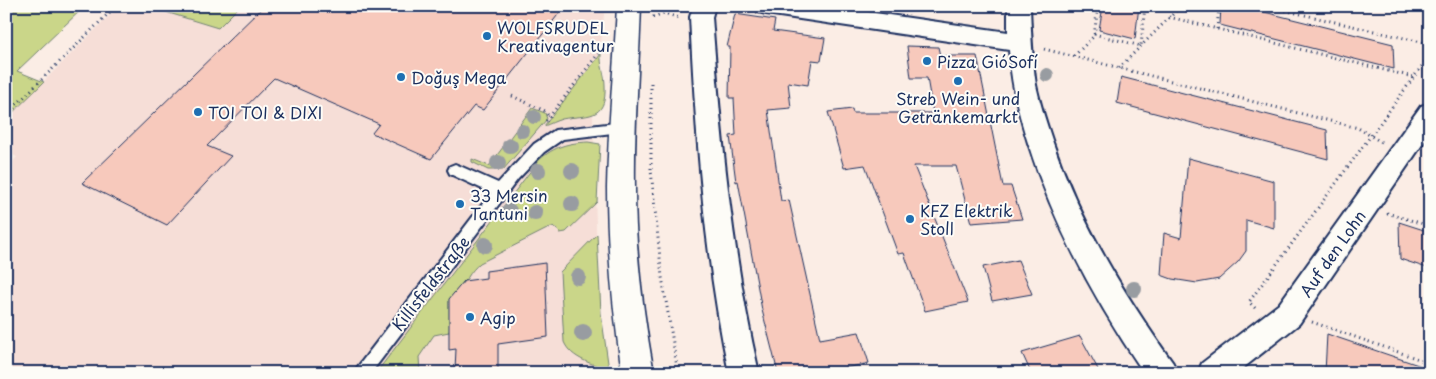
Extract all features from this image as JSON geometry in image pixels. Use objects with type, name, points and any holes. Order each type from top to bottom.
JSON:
[{"type":"main road","points":[[638,373],[628,313],[621,187],[624,127],[640,9]]},
{"type":"street","points":[[704,6],[702,24],[711,179],[730,316],[744,373]]},
{"type":"street","points":[[766,6],[1022,43]]},
{"type":"street","points":[[1019,6],[1026,93],[1050,175],[1080,241],[1104,285],[1121,315],[1162,373]]},
{"type":"street","name":"Auf den Lohn","points":[[1212,373],[1280,321],[1430,113]]},
{"type":"lane","name":"Killisfeldstraße","points":[[361,373],[513,175],[550,139],[570,132],[624,127]]},
{"type":"lane","points":[[455,170],[501,191]]},
{"type":"path","points":[[6,115],[116,6]]},
{"type":"path","points":[[1074,56],[1094,34],[1098,6]]},
{"type":"path","points":[[1141,46],[1145,6]]},
{"type":"path","points":[[1119,68],[1181,6]]},
{"type":"path","points":[[1217,29],[1219,6]]},
{"type":"path","points":[[1266,6],[1430,44]]},
{"type":"path","points":[[640,9],[652,18],[654,23]]},
{"type":"path","points":[[652,18],[659,13],[667,13],[677,16],[682,21]]},
{"type":"path","points":[[1169,17],[1413,77]]},
{"type":"path","points":[[1094,34],[1141,46]]},
{"type":"path","points":[[1022,43],[1358,128],[1401,154]]},
{"type":"path","points":[[550,139],[540,130],[605,44]]},
{"type":"path","points":[[1430,55],[1250,302],[1280,321],[1430,363]]},
{"type":"path","points":[[651,74],[651,170],[662,277],[678,373]]},
{"type":"path","points":[[512,96],[545,111],[549,118]]},
{"type":"path","points":[[1364,206],[1430,226]]},
{"type":"shaded area","points":[[119,6],[146,6],[218,28],[240,6],[605,6],[593,114],[598,300],[607,373],[6,373],[6,168],[17,157],[6,152],[6,119]]},
{"type":"green space","points":[[6,6],[85,6],[17,71],[44,82],[6,119]]},
{"type":"green space","points":[[146,6],[240,6],[218,28]]},
{"type":"green space","points":[[601,54],[605,97],[599,111],[587,116],[562,119],[544,126]]},
{"type":"green space","points":[[532,108],[545,113],[547,119],[503,170],[488,170],[472,162],[472,159],[489,166]]},
{"type":"green space","points":[[588,142],[600,144],[597,202],[566,232],[560,233],[556,228],[551,227],[480,263],[463,286],[449,332],[434,335],[419,357],[420,373],[387,373],[379,369],[539,160],[562,146]]},
{"type":"green space","points":[[597,234],[601,313],[609,370],[577,357],[567,348],[564,342],[560,272]]},
{"type":"building","points":[[264,6],[548,6],[561,11],[483,110],[474,106],[431,159],[372,133],[379,124],[274,78],[207,146],[231,156],[167,225],[82,183]]},
{"type":"building","points":[[1103,6],[1139,6],[1135,39],[1099,30]]},
{"type":"building","points":[[1221,6],[1240,6],[1393,44],[1394,69],[1220,25]]},
{"type":"building","points":[[735,14],[775,20],[773,31],[825,38],[821,61],[812,60],[808,85],[788,82],[791,108],[768,110],[781,201],[789,200],[820,339],[859,332],[869,363],[823,373],[778,373],[762,310],[738,181],[736,182],[730,136],[736,135],[734,98],[729,98],[730,47],[727,47]]},
{"type":"building","points":[[907,46],[938,47],[940,56],[977,56],[1003,186],[1011,186],[1022,219],[971,223],[956,166],[914,166],[968,302],[925,311],[904,253],[898,254],[865,165],[844,168],[828,112],[852,109],[853,113],[933,113],[927,78],[911,78]]},
{"type":"building","points":[[1121,77],[1327,130],[1328,159],[1117,103]]},
{"type":"building","points":[[1188,158],[1274,181],[1274,228],[1246,220],[1246,251],[1238,262],[1219,279],[1197,283],[1172,279],[1161,275],[1164,233],[1181,238]]},
{"type":"building","points":[[1399,222],[1430,232],[1430,269],[1400,259]]},
{"type":"building","points":[[1018,260],[1032,294],[992,301],[983,267]]},
{"type":"building","points":[[545,263],[548,337],[498,344],[498,373],[463,373],[463,369],[455,370],[456,349],[449,350],[449,299],[464,281],[486,278],[486,271]]},
{"type":"building","points":[[1327,334],[1430,369],[1430,373],[1325,373]]},
{"type":"building","points":[[1080,336],[1100,373],[1031,373],[1022,353]]},
{"type":"place","name":"WOLFSRUDEL Kreativagentur","points":[[487,36]]},
{"type":"place","name":"Pizza GióSofí","points":[[927,61]]},
{"type":"place","name":"Doğuş Mega","points":[[401,77]]},
{"type":"place","name":"Streb Wein- und Getränkemarkt","points":[[958,81]]},
{"type":"place","name":"TOI TOI & DIXI","points":[[198,112]]},
{"type":"place","name":"33 Mersin Tantuni","points":[[460,204]]},
{"type":"place","name":"KFZ Elektrik Stoll","points":[[910,219]]},
{"type":"place","name":"Agip","points":[[470,317]]}]
